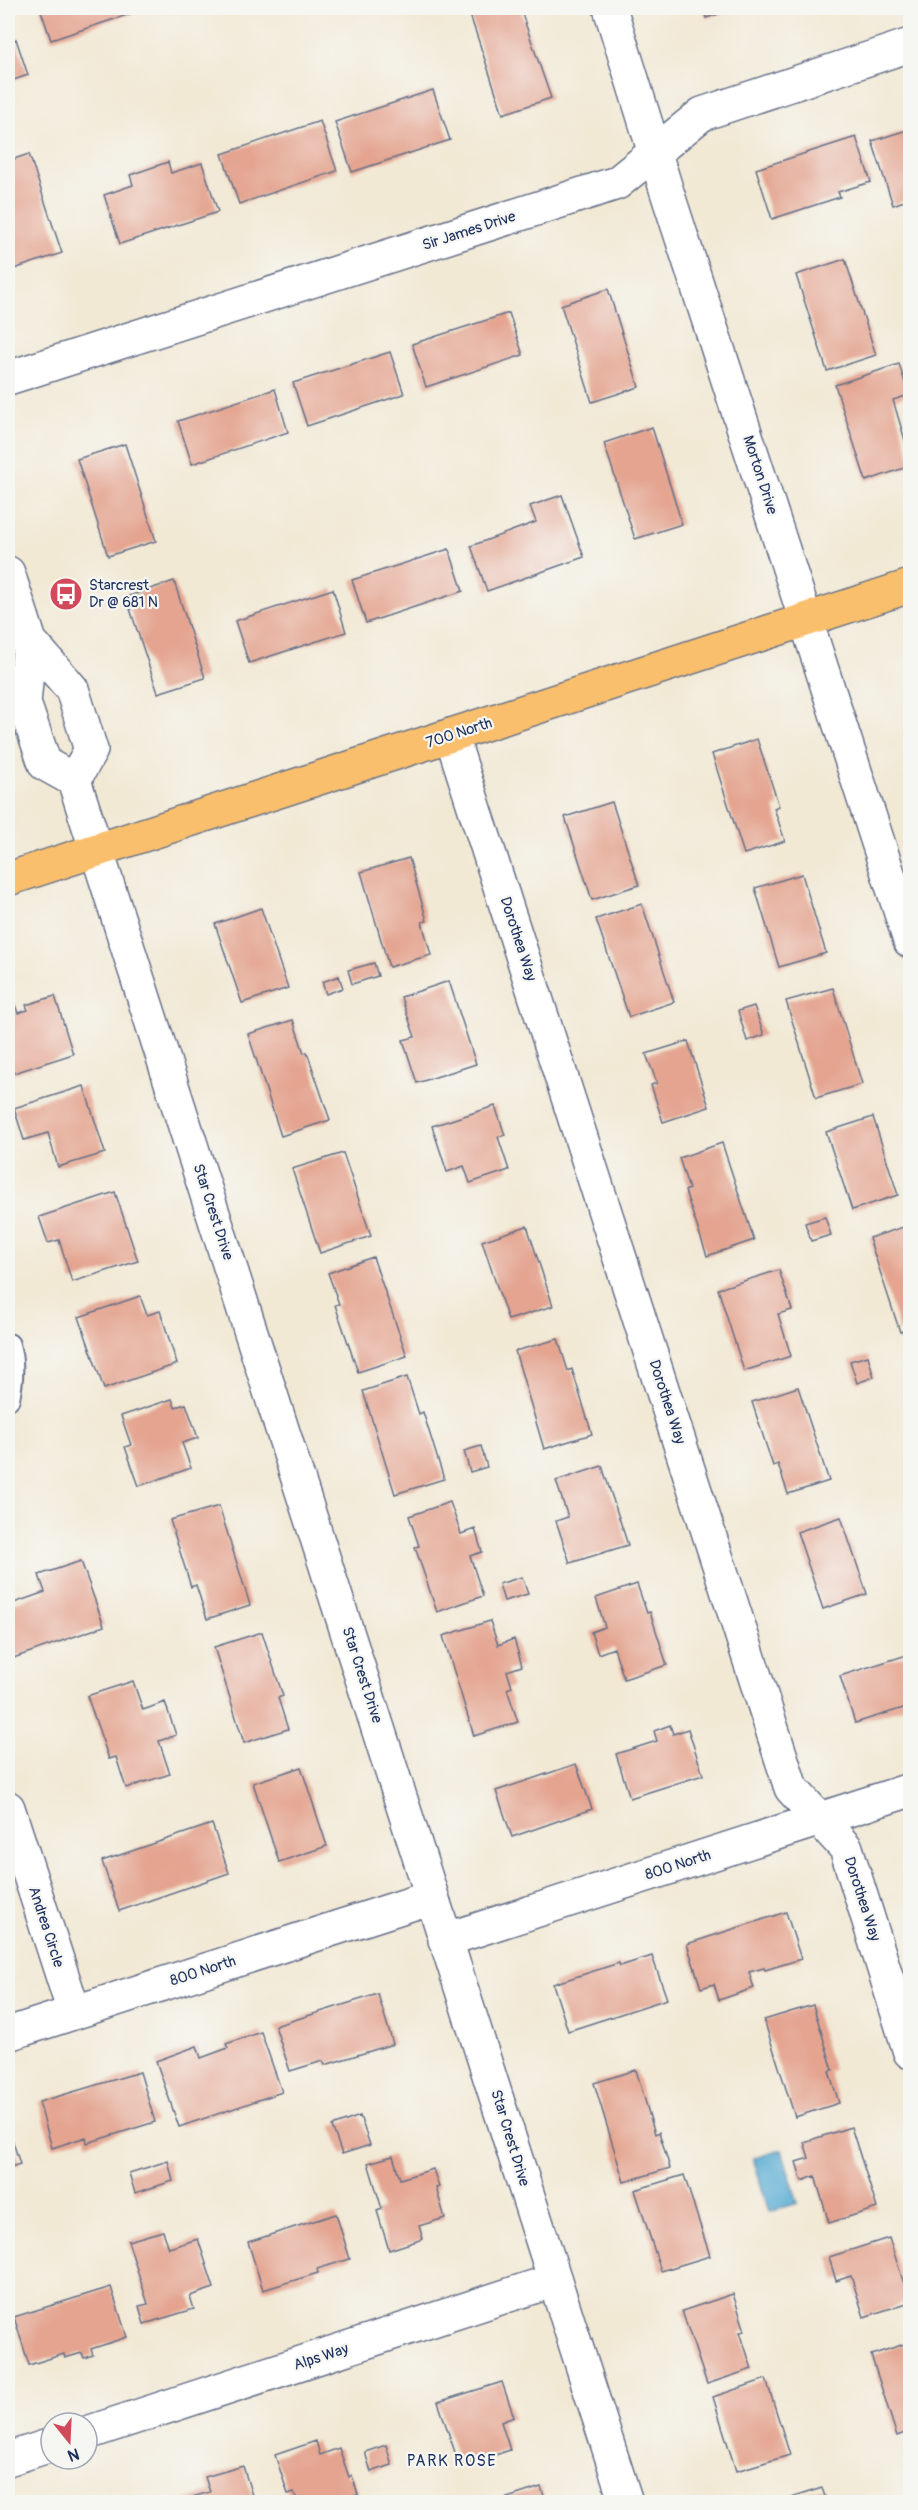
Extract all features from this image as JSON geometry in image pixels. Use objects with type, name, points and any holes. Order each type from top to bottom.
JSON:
[{"type":"main road","name":"700 North","points":[[8,879],[910,586]]},
{"type":"street","name":"Morton Drive","points":[[610,8],[910,941]]},
{"type":"street","name":"Sir James Drive","points":[[8,378],[617,183],[702,114],[910,45]]},
{"type":"street","points":[[8,573],[30,641],[72,689],[91,750],[74,780],[45,764],[24,703],[30,641]]},
{"type":"street","name":"Dorothea Way","points":[[452,735],[792,1788],[846,1848],[910,2052]]},
{"type":"street","name":"Star Crest Drive","points":[[74,780],[626,2502]]},
{"type":"street","name":"800 North","points":[[446,1940],[910,1790]]},
{"type":"street","name":"Andrea Circle","points":[[8,1808],[74,2012]]},
{"type":"street","name":"800 North","points":[[8,2034],[432,1897]]},
{"type":"street","name":"Alps Way","points":[[99,2429],[555,2280]]},
{"type":"street","points":[[8,2459],[39,2449]]},
{"type":"lane","points":[[8,1345],[11,1356],[12,1382],[8,1398]]},
{"type":"water","points":[[782,2150],[798,2203],[769,2212],[753,2158]]},
{"type":"building","points":[[40,8],[148,8],[51,40]]},
{"type":"building","points":[[493,8],[520,8],[551,98],[503,114],[470,15]]},
{"type":"building","points":[[703,8],[737,8],[706,18]]},
{"type":"building","points":[[16,39],[28,75],[8,82],[8,42]]},
{"type":"building","points":[[433,90],[450,140],[352,172],[335,122]]},
{"type":"building","points":[[320,121],[337,171],[239,204],[222,154]]},
{"type":"building","points":[[910,129],[910,199],[893,205],[872,141]]},
{"type":"building","points":[[856,137],[871,182],[838,192],[840,197],[772,219],[756,169]]},
{"type":"building","points":[[29,154],[62,253],[14,269],[8,248],[8,161]]},
{"type":"building","points":[[168,162],[171,173],[202,163],[218,212],[120,244],[104,195],[133,185],[130,175]]},
{"type":"building","points":[[845,259],[876,355],[827,371],[796,275]]},
{"type":"building","points":[[608,289],[639,387],[592,402],[561,305]]},
{"type":"building","points":[[509,313],[523,355],[426,387],[412,344]]},
{"type":"building","points":[[390,352],[404,394],[307,426],[293,383]]},
{"type":"building","points":[[899,364],[909,395],[893,400],[910,457],[910,466],[866,481],[835,385]]},
{"type":"building","points":[[275,389],[288,432],[192,464],[178,421]]},
{"type":"building","points":[[652,427],[682,524],[635,539],[604,443]]},
{"type":"building","points":[[125,444],[156,541],[108,556],[77,459]]},
{"type":"building","points":[[562,495],[584,557],[487,591],[471,546],[536,522],[530,506]]},
{"type":"building","points":[[449,549],[463,591],[366,623],[352,580]]},
{"type":"building","points":[[174,581],[205,678],[158,693],[126,597]]},
{"type":"building","points":[[333,589],[346,632],[249,663],[235,621]]},
{"type":"building","points":[[757,739],[779,806],[774,808],[785,841],[744,854],[712,754]]},
{"type":"building","points":[[612,802],[639,885],[592,900],[565,817]]},
{"type":"building","points":[[409,858],[427,921],[422,922],[431,955],[389,967],[361,872]]},
{"type":"building","points":[[802,874],[826,953],[779,967],[755,888]]},
{"type":"building","points":[[642,904],[674,1002],[629,1017],[596,919]]},
{"type":"building","points":[[261,908],[288,988],[242,1003],[215,924]]},
{"type":"building","points":[[374,963],[378,976],[352,984],[348,970]]},
{"type":"building","points":[[339,976],[343,988],[326,994],[322,982]]},
{"type":"building","points":[[449,981],[476,1064],[417,1083],[403,1040],[415,1037],[401,997]]},
{"type":"building","points":[[833,988],[862,1084],[816,1098],[786,1001]]},
{"type":"building","points":[[55,996],[73,1054],[8,1075],[8,1008],[15,1005],[18,1013],[28,1010],[26,1005]]},
{"type":"building","points":[[754,1006],[764,1035],[747,1041],[738,1011]]},
{"type":"building","points":[[293,1020],[304,1053],[307,1052],[330,1120],[281,1136],[248,1034]]},
{"type":"building","points":[[688,1041],[709,1107],[663,1122],[651,1085],[657,1083],[646,1054]]},
{"type":"building","points":[[84,1086],[105,1153],[58,1167],[48,1133],[24,1140],[14,1108]]},
{"type":"building","points":[[495,1106],[505,1135],[498,1137],[509,1170],[470,1183],[464,1166],[447,1172],[432,1126]]},
{"type":"building","points":[[873,1117],[898,1195],[852,1210],[826,1132]]},
{"type":"building","points":[[722,1143],[754,1240],[707,1256],[685,1191],[689,1189],[679,1158]]},
{"type":"building","points":[[343,1153],[371,1236],[320,1253],[292,1169]]},
{"type":"building","points":[[115,1192],[138,1261],[72,1282],[59,1240],[48,1243],[39,1217]]},
{"type":"building","points":[[825,1217],[831,1235],[811,1241],[805,1223]]},
{"type":"building","points":[[910,1225],[910,1329],[900,1332],[869,1238]]},
{"type":"building","points":[[527,1226],[553,1306],[508,1320],[482,1241]]},
{"type":"building","points":[[373,1257],[407,1356],[358,1372],[335,1305],[339,1304],[328,1273]]},
{"type":"building","points":[[779,1270],[792,1310],[778,1314],[791,1356],[744,1371],[718,1289]]},
{"type":"building","points":[[140,1296],[147,1315],[160,1311],[177,1364],[104,1389],[79,1317]]},
{"type":"building","points":[[558,1339],[568,1371],[572,1369],[592,1434],[544,1449],[515,1351]]},
{"type":"building","points":[[868,1356],[874,1377],[857,1383],[850,1361]]},
{"type":"building","points":[[407,1377],[419,1414],[423,1412],[444,1479],[395,1494],[363,1391]]},
{"type":"building","points":[[798,1387],[829,1481],[788,1494],[778,1464],[773,1466],[752,1402]]},
{"type":"building","points":[[172,1399],[175,1407],[186,1404],[198,1438],[182,1443],[191,1468],[139,1486],[125,1447],[131,1445],[121,1416]]},
{"type":"building","points":[[481,1446],[487,1467],[470,1472],[464,1451]]},
{"type":"building","points":[[602,1466],[628,1545],[570,1563],[556,1521],[568,1517],[556,1481]]},
{"type":"building","points":[[450,1502],[461,1534],[475,1529],[482,1552],[470,1556],[483,1596],[437,1612],[415,1547],[419,1546],[409,1516]]},
{"type":"building","points":[[219,1506],[250,1605],[207,1619],[196,1585],[191,1587],[170,1520]]},
{"type":"building","points":[[841,1517],[867,1594],[823,1609],[797,1532]]},
{"type":"building","points":[[81,1561],[104,1626],[8,1660],[8,1605],[45,1592],[39,1575]]},
{"type":"building","points":[[522,1577],[528,1594],[504,1601],[499,1584]]},
{"type":"building","points":[[637,1584],[647,1613],[650,1612],[667,1665],[624,1679],[614,1648],[598,1654],[591,1632],[605,1627],[596,1598]]},
{"type":"building","points":[[490,1621],[498,1645],[514,1639],[522,1666],[507,1671],[512,1687],[507,1689],[518,1722],[474,1736],[443,1636]]},
{"type":"building","points":[[262,1632],[283,1696],[278,1698],[288,1729],[244,1743],[214,1647]]},
{"type":"building","points":[[910,1654],[910,1706],[855,1723],[840,1676]]},
{"type":"building","points":[[133,1681],[143,1710],[165,1702],[176,1735],[159,1741],[170,1774],[126,1788],[116,1757],[109,1759],[87,1696]]},
{"type":"building","points":[[670,1725],[673,1734],[688,1729],[703,1775],[630,1798],[616,1754],[657,1741],[654,1731]]},
{"type":"building","points":[[576,1764],[592,1809],[512,1837],[496,1791]]},
{"type":"building","points":[[301,1767],[327,1846],[279,1862],[253,1783]]},
{"type":"building","points":[[212,1824],[229,1873],[119,1911],[102,1861]]},
{"type":"building","points":[[786,1912],[801,1959],[765,1970],[764,1968],[749,1972],[754,1988],[719,2000],[714,1984],[701,1988],[687,1944]]},
{"type":"building","points":[[652,1956],[667,1999],[568,2031],[553,1984],[619,1963],[620,1966]]},
{"type":"building","points":[[378,1994],[393,2044],[325,2065],[323,2061],[290,2071],[275,2026]]},
{"type":"building","points":[[813,2005],[833,2070],[829,2071],[839,2103],[795,2117],[764,2020]]},
{"type":"building","points":[[261,2032],[282,2092],[179,2127],[156,2061],[197,2046],[201,2058],[228,2048],[226,2044]]},
{"type":"building","points":[[636,2070],[655,2134],[659,2132],[670,2168],[624,2182],[594,2083]]},
{"type":"building","points":[[140,2072],[155,2122],[87,2143],[86,2137],[52,2148],[39,2102]]},
{"type":"building","points":[[360,2116],[370,2145],[342,2154],[332,2126]]},
{"type":"building","points":[[8,2126],[20,2164],[8,2168]]},
{"type":"building","points":[[851,2127],[877,2208],[829,2223],[815,2176],[802,2181],[796,2162],[809,2158],[804,2142]]},
{"type":"building","points":[[393,2156],[400,2179],[433,2169],[445,2218],[419,2226],[423,2239],[389,2250],[377,2211],[382,2209],[368,2163]]},
{"type":"building","points":[[168,2161],[173,2181],[135,2193],[129,2173]]},
{"type":"building","points":[[684,2175],[710,2256],[661,2271],[635,2190]]},
{"type":"building","points":[[336,2214],[350,2259],[317,2269],[318,2273],[263,2290],[248,2242]]},
{"type":"building","points":[[163,2231],[169,2248],[198,2239],[214,2288],[190,2296],[194,2309],[144,2324],[139,2306],[148,2304],[128,2241]]},
{"type":"building","points":[[889,2238],[910,2302],[864,2317],[851,2276],[836,2281],[829,2257]]},
{"type":"building","points":[[111,2287],[127,2337],[91,2349],[93,2355],[84,2358],[82,2353],[65,2358],[64,2354],[29,2365],[14,2317]]},
{"type":"building","points":[[733,2294],[745,2331],[740,2332],[752,2369],[707,2384],[682,2311]]},
{"type":"building","points":[[910,2342],[910,2431],[897,2436],[871,2355]]},
{"type":"building","points":[[766,2379],[790,2455],[736,2471],[713,2397]]},
{"type":"building","points":[[502,2382],[514,2417],[501,2422],[510,2450],[460,2467],[438,2402]]},
{"type":"building","points":[[316,2441],[320,2455],[339,2448],[349,2477],[352,2475],[358,2495],[336,2502],[298,2502],[294,2492],[288,2494],[275,2455]]},
{"type":"building","points":[[386,2445],[392,2465],[371,2472],[365,2452]]},
{"type":"building","points":[[243,2466],[254,2502],[186,2502],[185,2499],[210,2492],[205,2477]]},
{"type":"building","points":[[541,2487],[546,2502],[502,2502],[501,2500]]},
{"type":"building","points":[[822,2488],[827,2502],[778,2502]]},
{"type":"place","name":"Starcrest Dr @ 681 N","points":[[66,594]]},
{"type":"district","name":"PARK ROSE","points":[[452,2461]]}]
